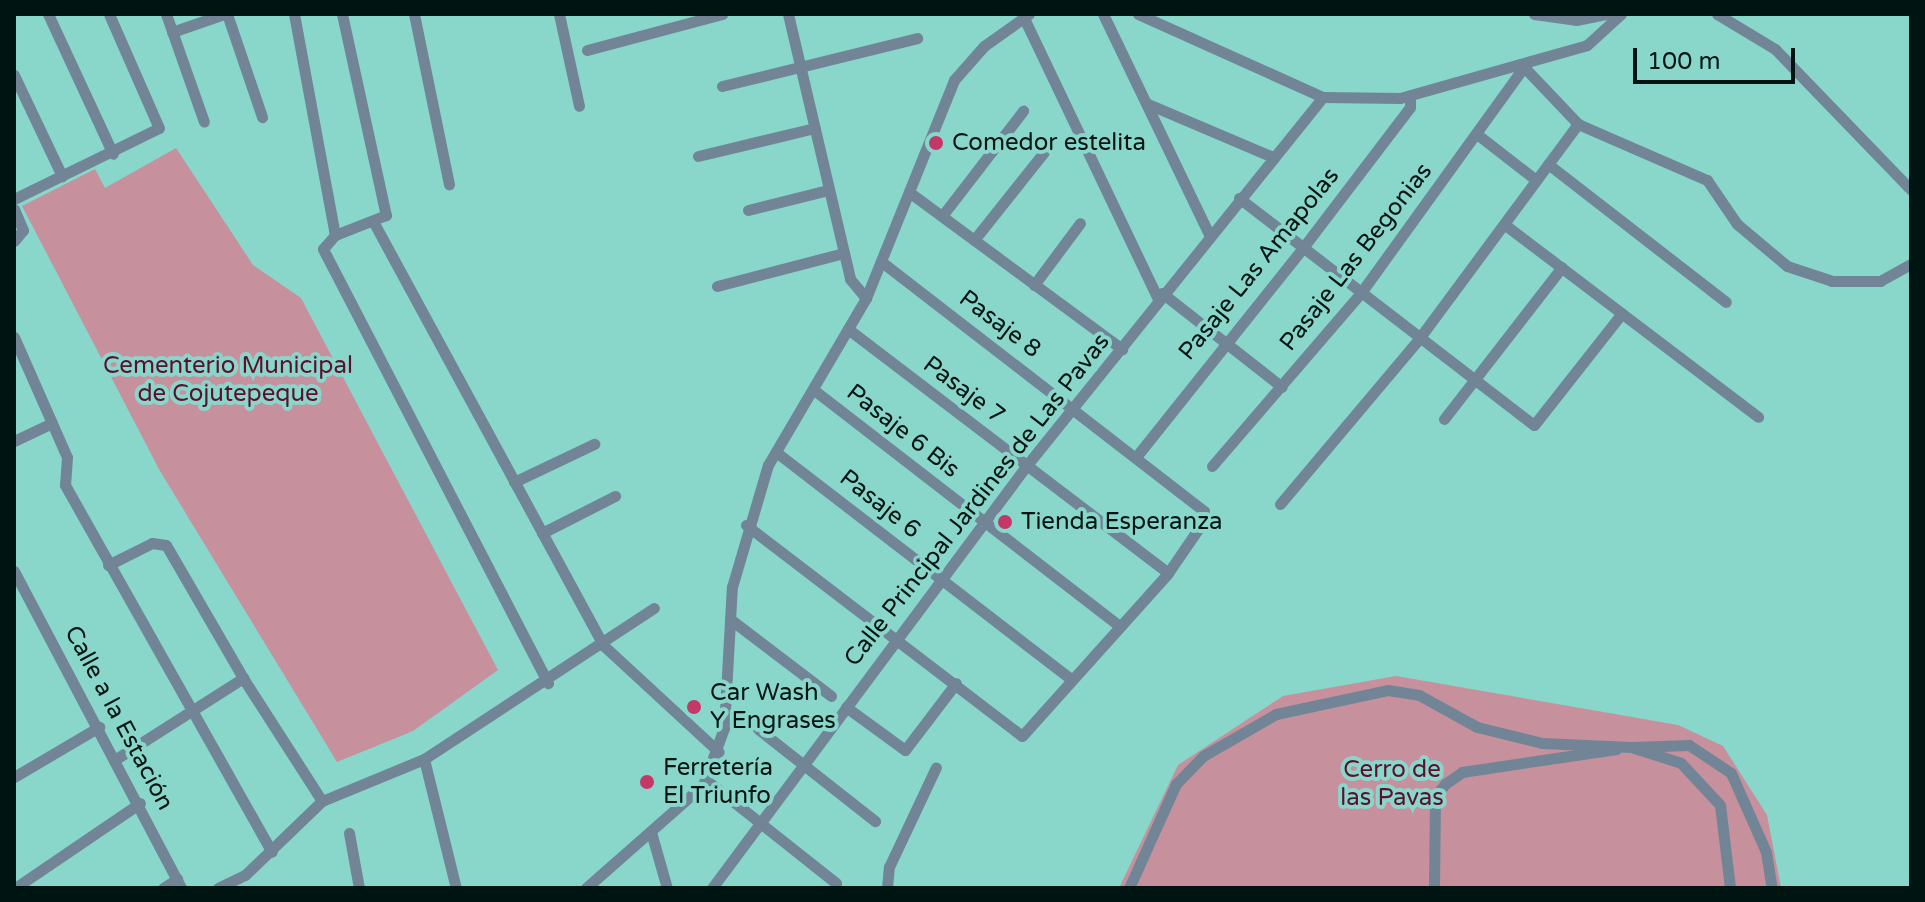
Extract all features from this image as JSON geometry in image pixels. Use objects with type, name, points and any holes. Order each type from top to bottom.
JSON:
[{"type":"street","points":[[48,14],[113,154]]},
{"type":"street","points":[[14,199],[155,133],[160,123],[109,14]]},
{"type":"street","points":[[166,14],[204,122]]},
{"type":"street","points":[[172,32],[225,14],[262,117]]},
{"type":"street","points":[[294,14],[335,235]]},
{"type":"street","points":[[342,14],[386,207],[374,223],[335,235],[326,241],[326,255],[548,683]]},
{"type":"street","points":[[414,14],[449,184]]},
{"type":"street","points":[[559,14],[579,106]]},
{"type":"street","points":[[587,50],[722,14]]},
{"type":"street","points":[[788,14],[844,253],[866,298]]},
{"type":"street","points":[[1103,14],[1209,234]]},
{"type":"street","points":[[1138,14],[1323,97],[1410,96],[1524,67],[1587,45],[1621,14]]},
{"type":"street","points":[[1534,14],[1576,20],[1608,14]]},
{"type":"street","points":[[1717,14],[1775,49],[1911,190]]},
{"type":"street","points":[[586,888],[706,780],[719,752],[730,619],[746,525],[776,452],[866,298],[954,80],[1026,15],[1160,296],[1282,387]]},
{"type":"street","points":[[722,86],[917,38]]},
{"type":"street","points":[[1524,67],[1578,124],[1642,157],[1698,174],[1737,224],[1787,266],[1832,281],[1880,281],[1911,264]]},
{"type":"street","name":"Pasaje Las Begonias","points":[[1212,466],[1360,294],[1478,135],[1524,67]]},
{"type":"street","points":[[14,75],[62,176]]},
{"type":"street","name":"Pasaje Las Amapolas","points":[[1136,457],[1224,342],[1302,249],[1410,107],[1410,96]]},
{"type":"street","name":"Calle Principal Jardines de Las Pavas","points":[[716,884],[1027,465],[1078,410],[1160,296],[1323,97]]},
{"type":"street","points":[[1148,104],[1273,157]]},
{"type":"street","points":[[942,216],[1023,111]]},
{"type":"street","points":[[1280,504],[1418,340],[1578,124]]},
{"type":"street","points":[[698,156],[815,128]]},
{"type":"street","points":[[1478,135],[1536,180]]},
{"type":"street","points":[[974,240],[1044,152]]},
{"type":"street","points":[[1548,164],[1726,302]]},
{"type":"street","points":[[748,210],[828,190]]},
{"type":"street","points":[[909,192],[1122,349]]},
{"type":"street","points":[[1239,198],[1418,340],[1534,425],[1622,313]]},
{"type":"street","points":[[14,209],[23,230],[14,241]]},
{"type":"street","points":[[374,223],[604,646],[719,752]]},
{"type":"street","points":[[1034,285],[1080,223]]},
{"type":"street","points":[[1504,224],[1758,417]]},
{"type":"street","points":[[717,286],[844,253]]},
{"type":"street","name":"Pasaje 8","points":[[882,262],[1078,410],[1204,511],[1168,573]]},
{"type":"street","points":[[1444,419],[1562,267]]},
{"type":"street","name":"Pasaje 7","points":[[848,329],[1168,573]]},
{"type":"street","points":[[14,337],[19,364],[67,457],[62,481],[190,718],[272,852]]},
{"type":"street","name":"Pasaje 6 Bis","points":[[814,390],[1117,624]]},
{"type":"street","points":[[14,441],[52,423]]},
{"type":"street","points":[[514,482],[594,444]]},
{"type":"street","name":"Pasaje 6","points":[[776,452],[1071,679]]},
{"type":"street","points":[[542,533],[615,496]]},
{"type":"street","points":[[746,525],[898,637],[1022,736],[1117,624],[1168,573]]},
{"type":"street","points":[[108,565],[152,543],[166,545],[244,680],[322,801]]},
{"type":"street","name":"Calle a la Estación","points":[[14,571],[18,588],[99,727],[179,884]]},
{"type":"street","points":[[218,888],[272,852],[322,801],[424,759],[548,683],[654,608]]},
{"type":"street","points":[[730,619],[831,696]]},
{"type":"street","points":[[116,759],[190,718],[244,680]]},
{"type":"street","points":[[846,707],[905,750],[956,683]]},
{"type":"street","points":[[1129,888],[1176,784],[1203,756],[1276,714],[1388,690],[1419,695],[1477,727],[1542,743],[1631,747],[1681,763],[1711,788],[1730,888]]},
{"type":"street","points":[[14,777],[99,727]]},
{"type":"street","points":[[758,729],[875,821]]},
{"type":"street","points":[[1434,888],[1435,796],[1462,772],[1674,742],[1718,759],[1742,790],[1772,888]]},
{"type":"street","points":[[424,759],[456,888]]},
{"type":"street","points":[[887,888],[889,867],[936,767]]},
{"type":"street","points":[[706,780],[836,883]]},
{"type":"street","points":[[15,888],[140,803]]},
{"type":"street","points":[[651,832],[667,888]]},
{"type":"street","points":[[349,833],[359,888]]},
{"type":"street","points":[[163,888],[179,884]]},
{"type":"street","points":[[716,884],[729,888]]},
{"type":"green space","name":"Cementerio Municipal de Cojutepeque","points":[[176,148],[253,265],[301,298],[498,670],[413,731],[337,762],[160,471],[22,206],[95,169],[105,188]]},
{"type":"green space","name":"Cerro de las Pavas","points":[[1396,676],[1678,725],[1723,746],[1767,815],[1781,888],[1119,888],[1178,765],[1283,696]]},
{"type":"place","name":"Comedor estelita","points":[[936,143]]},
{"type":"place","name":"Tienda Esperanza","points":[[1005,522]]},
{"type":"place","name":"Car Wash Y Engrases","points":[[694,707]]},
{"type":"place","name":"Ferretería El Triunfo","points":[[647,782]]}]
